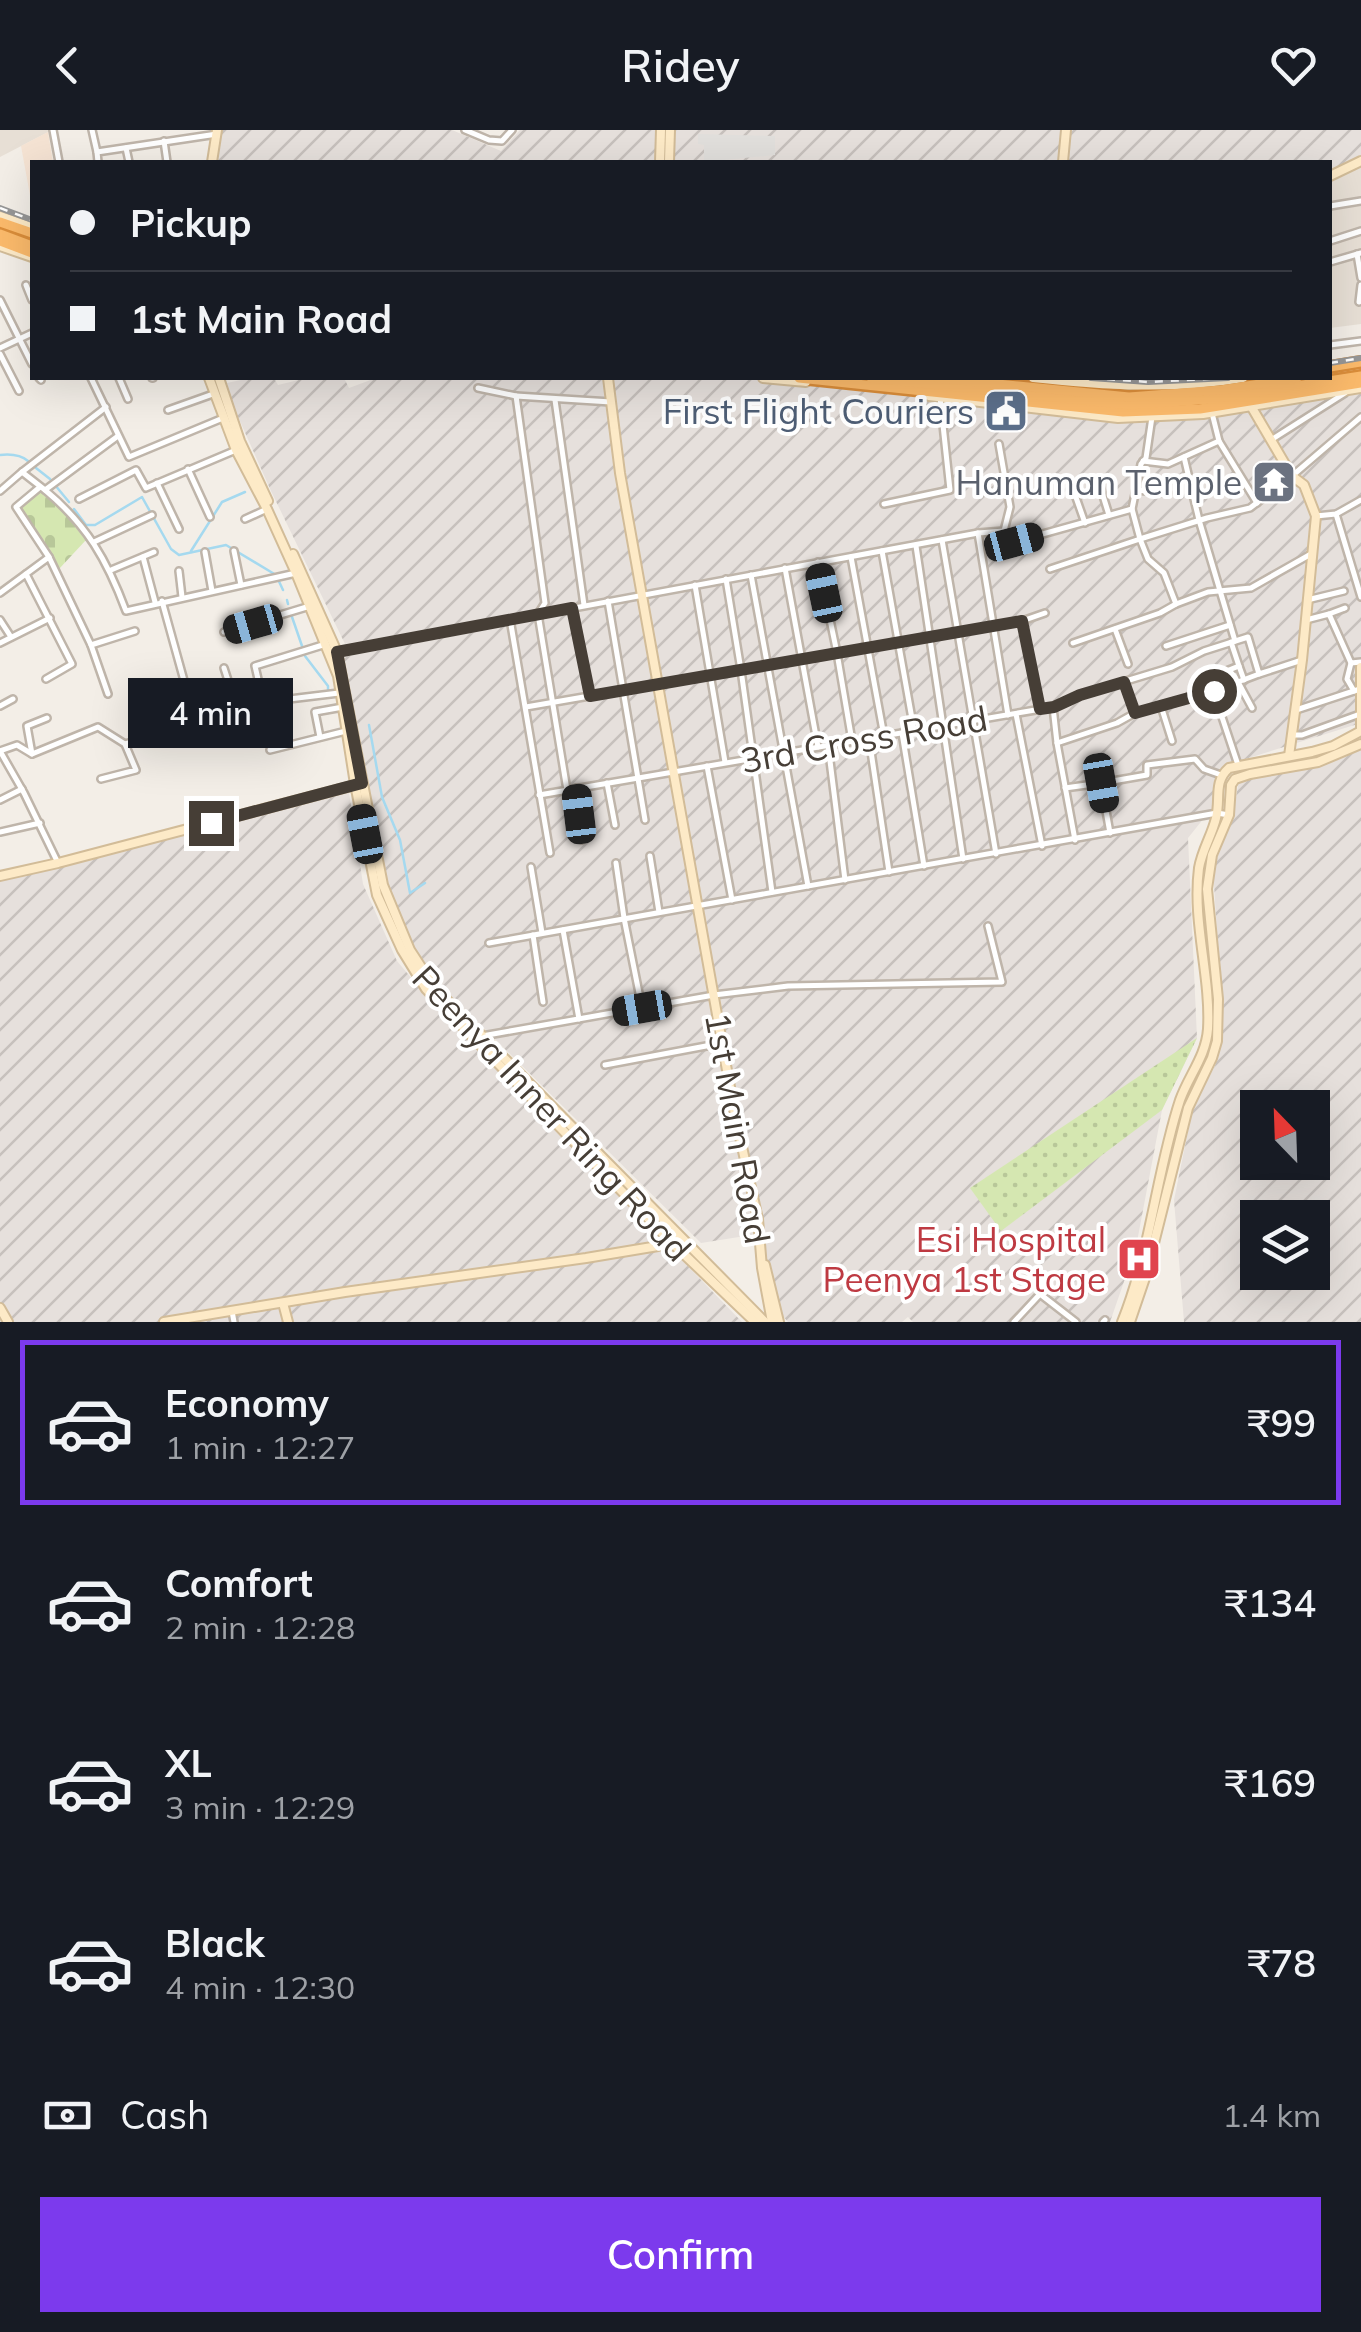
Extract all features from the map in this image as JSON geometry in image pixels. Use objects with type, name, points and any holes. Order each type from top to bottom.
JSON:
[{"type":"highway","points":[[0,221],[30,231]]},
{"type":"highway","points":[[0,240],[30,251]]},
{"type":"highway","points":[[1332,368],[1361,363]]},
{"type":"highway","points":[[819,380],[1123,412],[1200,409],[1358,384]]},
{"type":"highway","points":[[891,380],[1130,405],[1358,384]]},
{"type":"highway","points":[[957,380],[1130,397],[1284,380]]},
{"type":"highway","points":[[1005,380],[1158,392],[1251,380]]},
{"type":"street","points":[[53,130],[59,160]]},
{"type":"street","points":[[92,130],[98,160]]},
{"type":"street","points":[[465,130],[489,140],[502,140],[512,130]]},
{"type":"street","points":[[660,160],[662,130]]},
{"type":"street","points":[[668,160],[670,130]]},
{"type":"street","points":[[1063,160],[1066,130]]},
{"type":"street","points":[[97,152],[217,132],[212,160]]},
{"type":"street","points":[[164,141],[167,160]]},
{"type":"street","points":[[126,148],[129,160]]},
{"type":"street","points":[[1332,175],[1361,161]]},
{"type":"street","points":[[1332,206],[1361,201]]},
{"type":"street","points":[[1332,239],[1361,231]]},
{"type":"street","points":[[1332,261],[1359,253],[1361,278]]},
{"type":"street","points":[[26,285],[30,295]]},
{"type":"street","points":[[1358,302],[1361,285]]},
{"type":"street","points":[[0,300],[30,360]]},
{"type":"street","points":[[19,392],[0,351],[30,334]]},
{"type":"street","points":[[1332,345],[1361,340]]},
{"type":"street","points":[[92,380],[146,488],[236,450]]},
{"type":"street","points":[[120,380],[128,399]]},
{"type":"street","name":"Peenya Inner Ring Road","points":[[209,380],[236,450],[331,650],[377,895],[402,950],[426,990],[755,1322]]},
{"type":"street","name":"Peenya Inner Ring Road","points":[[220,380],[240,441],[331,650],[383,886],[410,950],[434,988],[667,1231]]},
{"type":"street","name":"1st Main Road","points":[[608,380],[620,472],[722,1043],[758,1220],[772,1322]]},
{"type":"street","points":[[782,380],[1118,418],[1212,413],[1358,384]]},
{"type":"street","points":[[1054,380],[1132,387],[1232,380]]},
{"type":"street","points":[[1272,440],[1358,384]]},
{"type":"street","points":[[478,388],[516,396],[611,402]]},
{"type":"street","points":[[168,410],[213,394]]},
{"type":"street","points":[[516,396],[546,602],[538,614],[567,790]]},
{"type":"street","points":[[884,504],[950,490],[940,397]]},
{"type":"street","points":[[555,400],[584,605]]},
{"type":"street","points":[[1251,406],[1292,476],[1304,484],[1316,516],[1289,756]]},
{"type":"street","points":[[0,492],[106,408]]},
{"type":"street","points":[[1212,413],[1219,441],[1257,503]]},
{"type":"street","points":[[1152,417],[1132,508],[1148,559],[1164,572],[1176,604]]},
{"type":"street","points":[[1050,570],[1200,520],[1250,508],[1361,417]]},
{"type":"street","points":[[130,457],[222,418]]},
{"type":"street","points":[[108,694],[91,646],[49,557],[16,507],[118,436]]},
{"type":"street","points":[[1144,461],[1168,464],[1219,441]]},
{"type":"street","points":[[999,444],[1010,506],[1004,530]]},
{"type":"street","points":[[1184,457],[1252,708]]},
{"type":"street","points":[[188,469],[210,517]]},
{"type":"street","points":[[79,499],[136,470]]},
{"type":"street","points":[[22,472],[48,485],[94,542],[111,570],[126,611],[296,573]]},
{"type":"street","points":[[157,483],[179,530]]},
{"type":"street","points":[[1099,483],[1110,516]]},
{"type":"street","points":[[1074,489],[1084,523]]},
{"type":"street","points":[[1136,490],[1168,493]]},
{"type":"street","points":[[1316,516],[1336,514],[1361,500]]},
{"type":"street","points":[[1004,530],[1014,542],[1132,508]]},
{"type":"street","points":[[245,519],[266,509]]},
{"type":"street","points":[[1336,514],[1361,596]]},
{"type":"street","points":[[94,542],[152,515]]},
{"type":"street","points":[[258,679],[256,666],[331,650],[1004,530]]},
{"type":"street","points":[[978,533],[1008,715]]},
{"type":"street","points":[[942,540],[996,854]]},
{"type":"street","points":[[916,544],[963,860]]},
{"type":"street","points":[[234,551],[241,585]]},
{"type":"street","points":[[882,551],[914,730]]},
{"type":"street","points":[[111,570],[154,552]]},
{"type":"street","points":[[206,552],[212,591]]},
{"type":"street","points":[[1073,643],[1208,592],[1251,588],[1311,554]]},
{"type":"street","points":[[143,556],[196,724]]},
{"type":"street","points":[[851,556],[884,736]]},
{"type":"street","points":[[0,593],[49,557]]},
{"type":"street","points":[[818,562],[852,741]]},
{"type":"street","points":[[785,568],[818,747]]},
{"type":"street","points":[[178,572],[182,597]]},
{"type":"street","points":[[26,574],[72,664],[46,679]]},
{"type":"street","points":[[751,575],[808,886]]},
{"type":"street","points":[[726,579],[772,892]]},
{"type":"street","points":[[696,585],[725,762]]},
{"type":"street","points":[[1307,600],[1344,592]]},
{"type":"street","points":[[608,602],[644,820]]},
{"type":"street","points":[[224,632],[310,606]]},
{"type":"street","points":[[572,608],[590,696]]},
{"type":"street","points":[[1305,620],[1345,608]]},
{"type":"street","points":[[526,707],[1022,621],[1044,613]]},
{"type":"street","points":[[1122,1322],[1139,1275],[1181,1097],[1205,1048],[1208,1002],[1197,890],[1204,846],[1218,814],[1218,781],[1228,768],[1333,746],[1361,731],[1358,664],[1330,614]]},
{"type":"street","points":[[0,644],[50,618]]},
{"type":"street","points":[[510,619],[550,853]]},
{"type":"street","points":[[0,620],[11,638]]},
{"type":"street","points":[[1022,621],[1040,709]]},
{"type":"street","points":[[1166,646],[1230,625]]},
{"type":"street","points":[[1115,628],[1128,664]]},
{"type":"street","points":[[91,646],[135,631]]},
{"type":"street","points":[[1233,642],[1248,637],[1259,674]]},
{"type":"street","name":"3rd Cross Road","points":[[539,794],[1054,707],[1233,642]]},
{"type":"street","points":[[1057,743],[1117,724],[1135,713],[1302,660]]},
{"type":"street","points":[[1357,690],[1347,679],[1358,664]]},
{"type":"street","points":[[1238,766],[1209,678],[1239,666]]},
{"type":"street","points":[[224,668],[237,708]]},
{"type":"street","points":[[1124,682],[1135,713]]},
{"type":"street","points":[[1295,710],[1357,690]]},
{"type":"street","points":[[125,744],[232,715],[239,704],[341,693]]},
{"type":"street","points":[[0,706],[13,699]]},
{"type":"street","points":[[1161,706],[1172,740]]},
{"type":"street","points":[[1054,707],[1075,840]]},
{"type":"street","points":[[320,737],[315,712],[343,708]]},
{"type":"street","points":[[1016,714],[1042,846]]},
{"type":"street","points":[[1292,736],[1360,714]]},
{"type":"street","points":[[32,754],[27,726],[47,718]]},
{"type":"street","points":[[32,754],[98,727],[125,744],[136,770],[101,779]]},
{"type":"street","points":[[270,750],[346,730]]},
{"type":"street","points":[[902,733],[924,866]]},
{"type":"street","points":[[869,738],[889,872]]},
{"type":"street","points":[[1130,1322],[1146,1275],[1188,1108],[1216,1041],[1218,999],[1207,888],[1212,855],[1228,815],[1231,785],[1250,774],[1318,762],[1361,744]]},
{"type":"street","points":[[32,754],[17,745],[0,751],[58,863]]},
{"type":"street","points":[[828,746],[844,880]]},
{"type":"street","points":[[1066,788],[1147,775],[1147,764],[1196,759],[1204,769],[1222,774]]},
{"type":"street","points":[[706,766],[732,900]]},
{"type":"street","points":[[607,783],[615,825]]},
{"type":"street","points":[[1101,783],[1110,833]]},
{"type":"street","points":[[0,876],[358,784]]},
{"type":"street","points":[[576,788],[582,840]]},
{"type":"street","points":[[0,800],[22,789]]},
{"type":"street","points":[[488,944],[1228,815]]},
{"type":"street","points":[[0,832],[40,823]]},
{"type":"street","points":[[650,856],[659,912]]},
{"type":"street","points":[[616,863],[642,1008]]},
{"type":"street","points":[[531,867],[542,934]]},
{"type":"street","points":[[482,1036],[788,986],[1002,982],[988,926]]},
{"type":"street","points":[[564,930],[579,1019]]},
{"type":"street","points":[[532,936],[543,1002]]},
{"type":"street","points":[[606,1064],[722,1043]]},
{"type":"street","points":[[164,1322],[586,1258],[658,1246],[675,1239]]},
{"type":"street","name":"Peenya Inner Ring Road","points":[[675,1239],[772,1322]]},
{"type":"street","points":[[1018,1321],[1040,1294],[1076,1322]]},
{"type":"street","points":[[283,1303],[288,1322]]},
{"type":"street","points":[[0,1308],[8,1322]]},
{"type":"street","points":[[232,1312],[234,1322]]},
{"type":"street","points":[[1061,1322],[1067,1315]]},
{"type":"shaded area","points":[[0,130],[52,130],[0,157]]},
{"type":"shaded area","points":[[218,130],[452,130],[501,151],[520,130],[1361,130],[1361,166],[1332,180],[1332,160],[214,160]]},
{"type":"shaded area","points":[[48,132],[53,160],[30,160],[30,195],[21,146]]},
{"type":"shaded area","points":[[698,134],[775,136],[775,155],[704,160],[704,145],[698,144]]},
{"type":"shaded area","points":[[1361,166],[1361,324],[1332,328],[1332,180]]},
{"type":"shaded area","points":[[275,380],[278,385],[299,380],[345,380],[349,388],[371,380],[1119,380],[1124,418],[1191,419],[1361,390],[1361,723],[1226,765],[1212,808],[1188,838],[1197,1038],[1162,1110],[1136,1247],[1110,1322],[913,1322],[908,1317],[902,1322],[788,1322],[776,1308],[758,1234],[701,1243],[425,970],[388,889],[344,657],[496,628],[509,615],[345,644],[271,491],[231,401],[227,383]]},
{"type":"shaded area","points":[[1361,747],[1361,1322],[1184,1322],[1174,1200],[1194,1102],[1215,1066],[1223,1033],[1213,868],[1232,821],[1239,780],[1297,771]]},
{"type":"shaded area","points":[[349,793],[363,884],[397,961],[434,1005],[742,1322],[0,1322],[0,879]]},
{"type":"green space","points":[[41,484],[86,540],[59,569],[14,504]]},
{"type":"green space","points":[[1197,1038],[1162,1110],[1001,1231],[970,1188]]},
{"type":"waterway","points":[[0,455],[15,455],[28,461]]},
{"type":"waterway","points":[[36,468],[69,502]]},
{"type":"waterway","points":[[191,551],[222,502],[245,492]]},
{"type":"waterway","points":[[74,509],[86,525],[95,525],[142,497],[171,549],[179,555],[226,545],[276,575],[283,590]]},
{"type":"waterway","points":[[287,600],[288,604]]},
{"type":"waterway","points":[[291,614],[302,646]]},
{"type":"waterway","points":[[305,656],[328,691]]},
{"type":"waterway","points":[[369,725],[382,797],[400,840],[410,893],[425,883]]},
{"type":"railway","points":[[0,208],[30,219]]},
{"type":"railway","points":[[1332,363],[1361,358]]},
{"type":"railway","points":[[1120,380],[1188,380]]},
{"type":"place","name":"First Flight Couriers","points":[[1006,411]]},
{"type":"place","name":"Hanuman Temple","points":[[1274,482]]},
{"type":"place","name":"Esi Hospital Peenya 1st Stage","points":[[1139,1259]]},
{"type":"route","points":[[211,823],[362,783],[337,652],[572,608],[590,696],[1022,621],[1040,709],[1124,682],[1135,713],[1214,691]]}]
